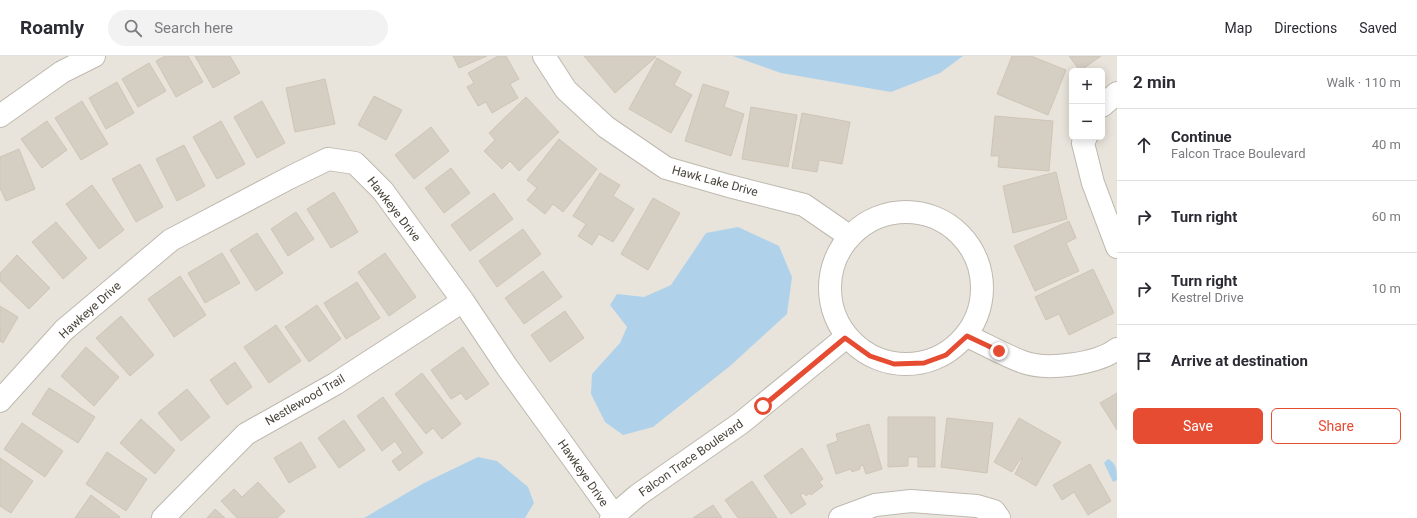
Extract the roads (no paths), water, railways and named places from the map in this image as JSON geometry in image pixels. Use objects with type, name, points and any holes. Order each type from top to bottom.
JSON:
[{"type":"street","points":[[0,116],[62,72],[94,56]]},
{"type":"street","name":"Hawk Lake Drive","points":[[544,56],[566,90],[606,127],[666,168],[804,205],[849,236]]},
{"type":"street","points":[[1104,104],[1117,93]]},
{"type":"street","points":[[1085,140],[1083,144],[1093,183],[1117,246]]},
{"type":"street","name":"Hawkeye Drive","points":[[0,401],[64,330],[171,240],[328,159],[355,163],[383,191],[463,301],[613,517]]},
{"type":"street","points":[[911,212],[942,220],[960,234],[972,247],[980,272],[980,305],[967,336],[946,355],[924,363],[894,364],[870,356],[845,338],[829,293],[836,256],[849,236],[865,222],[884,214],[911,212]]},
{"type":"street","name":"Nestlewood Trail","points":[[163,518],[246,434],[335,384],[463,301]]},
{"type":"street","points":[[967,336],[1024,363],[1058,366],[1065,366],[1108,355],[1117,349]]},
{"type":"street","name":"Falcon Trace Boulevard","points":[[613,517],[638,495],[741,423],[845,338]]},
{"type":"street","points":[[840,518],[875,505],[911,501],[977,506],[994,511],[999,518]]},
{"type":"water","points":[[733,56],[963,56],[940,73],[891,92],[781,73]]},
{"type":"water","points":[[738,227],[779,246],[792,277],[787,314],[730,366],[653,427],[623,435],[605,422],[591,394],[592,374],[620,343],[627,327],[610,305],[617,294],[644,297],[671,285],[706,233]]},
{"type":"water","points":[[478,457],[497,461],[528,487],[534,503],[525,518],[364,518],[424,483]]},
{"type":"water","points":[[1108,459],[1115,465],[1117,471],[1117,480],[1113,482],[1104,463]]}]
